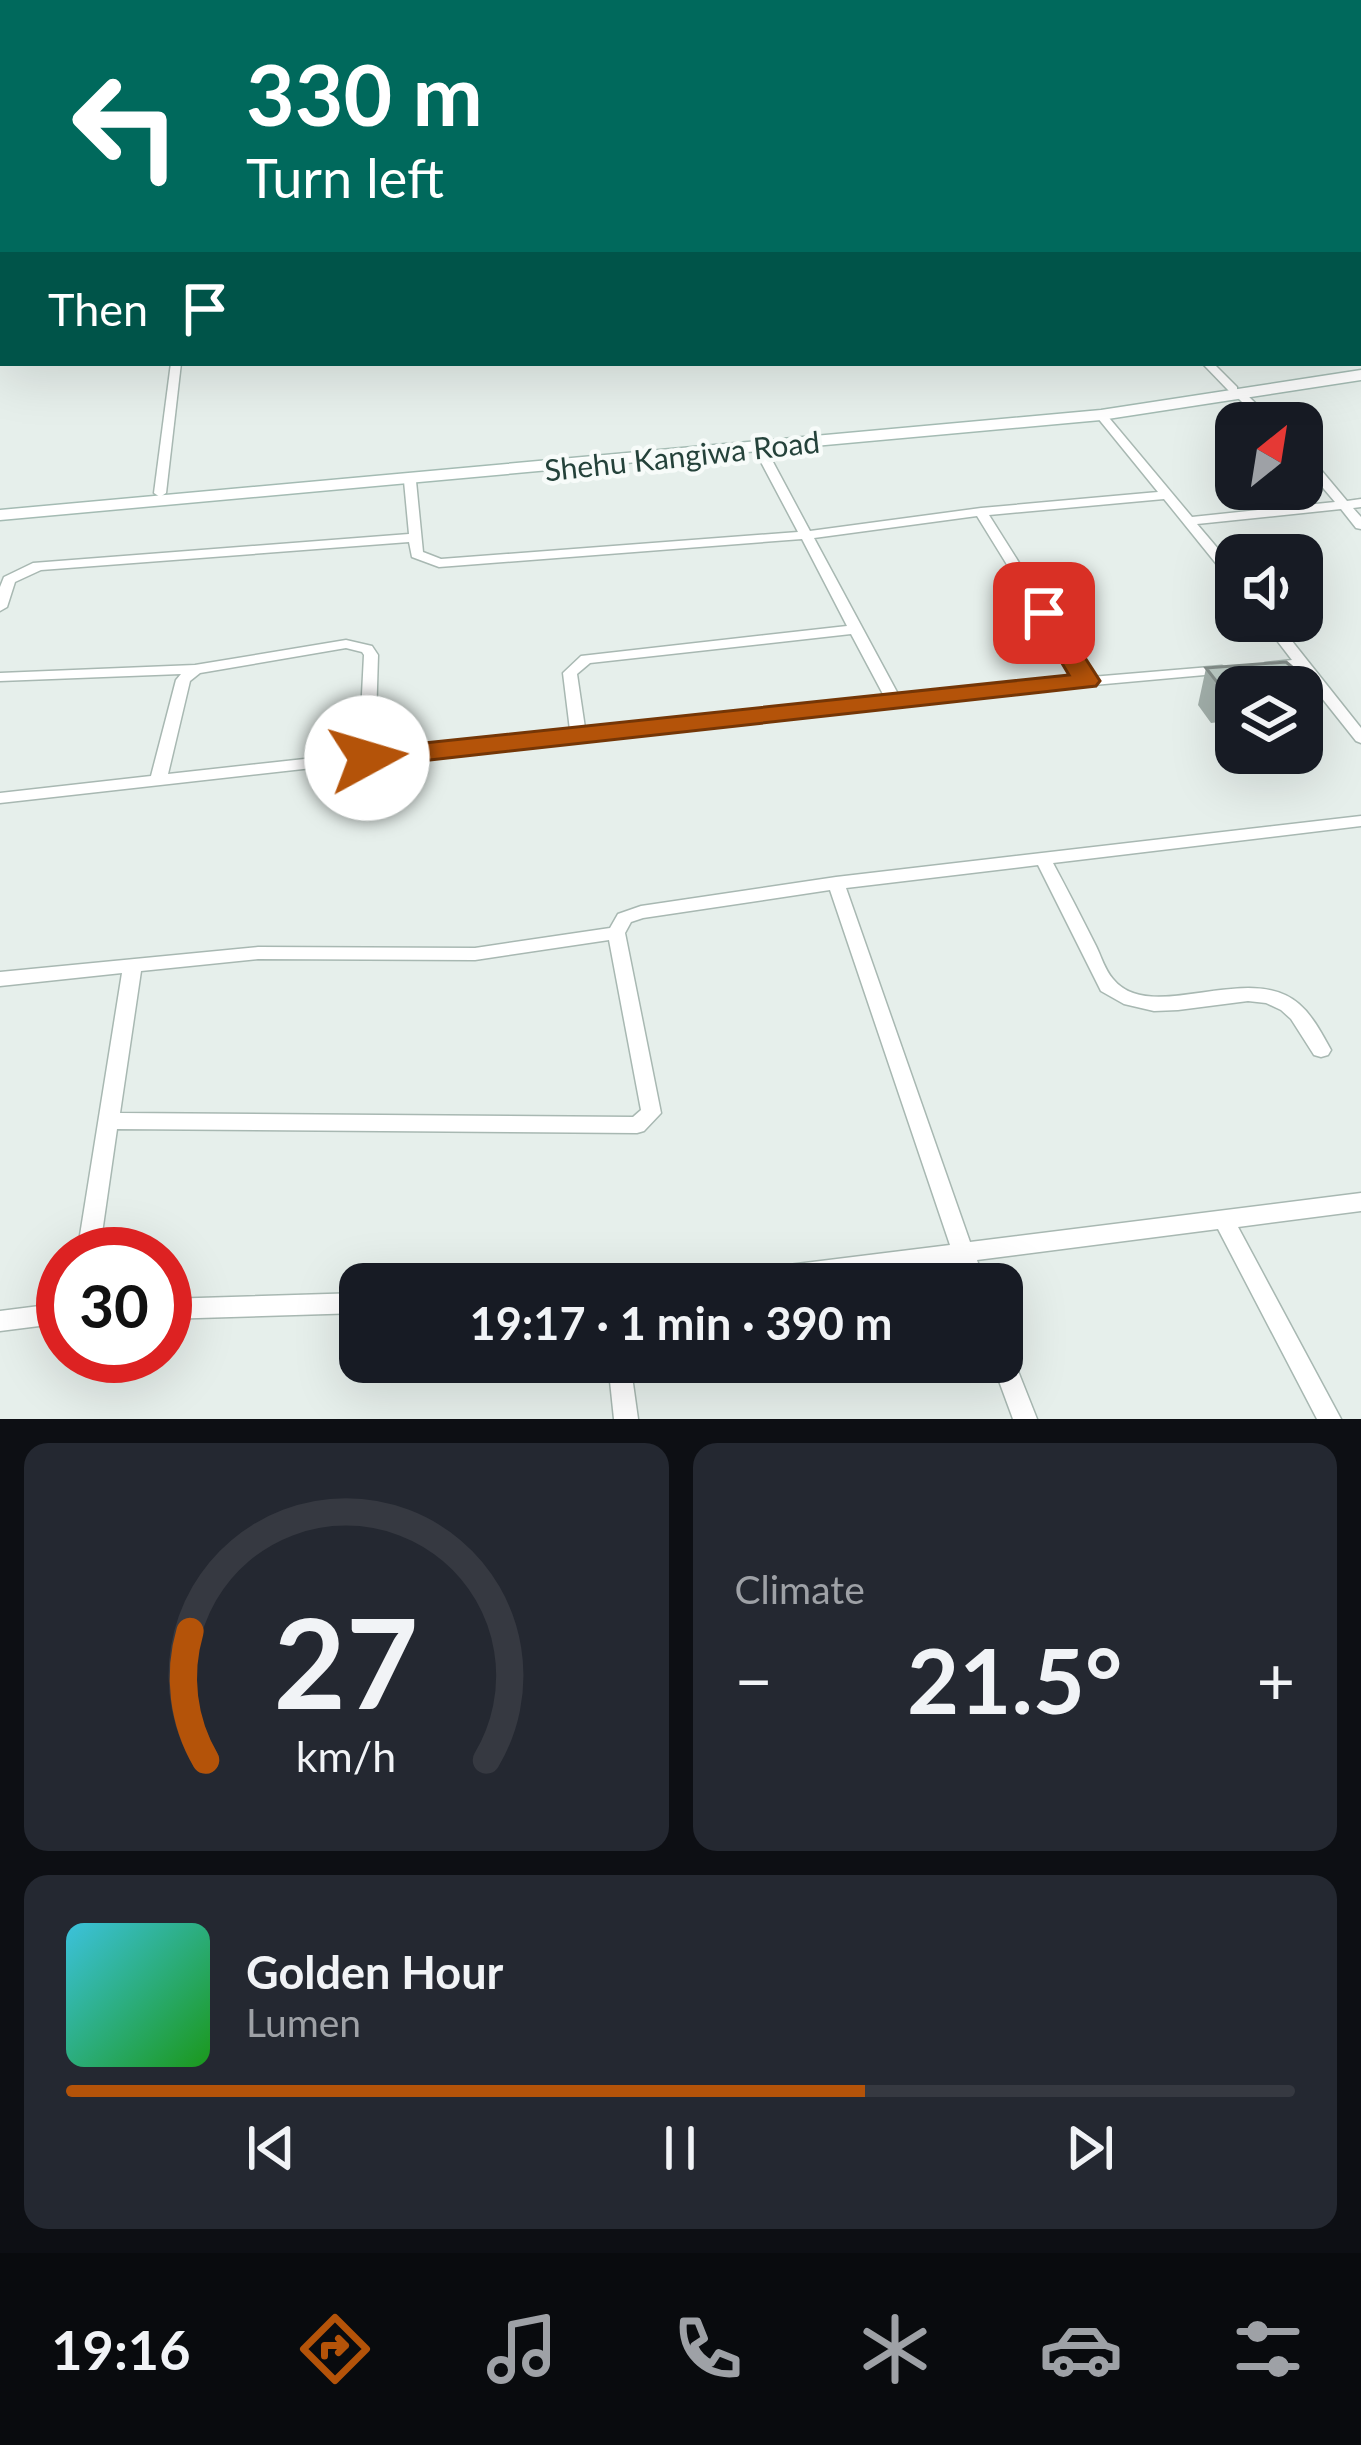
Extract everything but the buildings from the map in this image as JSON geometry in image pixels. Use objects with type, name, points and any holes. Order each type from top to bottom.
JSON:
[{"type":"main road","name":"Shehu Kangiwa Road","points":[[0,515],[410,482],[1101,415],[1360,374]]},
{"type":"main road","name":"Shehu Kangiwa Road","points":[[0,506],[757,441],[1237,392]]},
{"type":"street","points":[[160,493],[176,366]]},
{"type":"street","points":[[1210,366],[1248,402]]},
{"type":"street","points":[[1101,415],[1215,552]]},
{"type":"street","points":[[759,447],[893,699]]},
{"type":"street","points":[[1323,474],[1354,503],[1361,525]]},
{"type":"street","points":[[410,482],[412,538],[421,559],[439,563],[806,535],[981,512],[1169,495]]},
{"type":"street","points":[[1190,520],[1354,503]]},
{"type":"street","points":[[981,512],[1086,681]]},
{"type":"street","points":[[0,607],[9,580],[38,566],[412,538]]},
{"type":"street","points":[[578,734],[570,673],[586,659],[856,628]]},
{"type":"street","points":[[1286,642],[1360,735]]},
{"type":"street","points":[[0,677],[195,669],[346,644],[367,649],[371,655],[367,758]]},
{"type":"street","points":[[1270,666],[1303,663]]},
{"type":"street","points":[[158,782],[183,680],[195,669]]},
{"type":"street","points":[[0,798],[893,699],[1215,670]]},
{"type":"street","points":[[109,1121],[638,1125],[652,1113],[616,933],[624,918],[836,883],[1361,821]]},
{"type":"street","points":[[1042,857],[1107,986],[1125,1000],[1152,1006],[1260,994],[1283,1001],[1300,1016],[1321,1050]]},
{"type":"street","points":[[836,883],[966,1263]]},
{"type":"street","points":[[0,979],[258,953],[475,954],[616,933]]},
{"type":"street","points":[[92,1227],[133,964]]},
{"type":"street","points":[[895,1263],[1361,1202]]},
{"type":"street","points":[[1223,1220],[1329,1419]]},
{"type":"street","points":[[192,1308],[339,1305]]},
{"type":"street","points":[[0,1321],[36,1316]]},
{"type":"street","points":[[622,1383],[626,1419]]},
{"type":"street","points":[[1011,1383],[1025,1419]]},
{"type":"route","points":[[367,758],[1086,681],[1044,613]]}]
